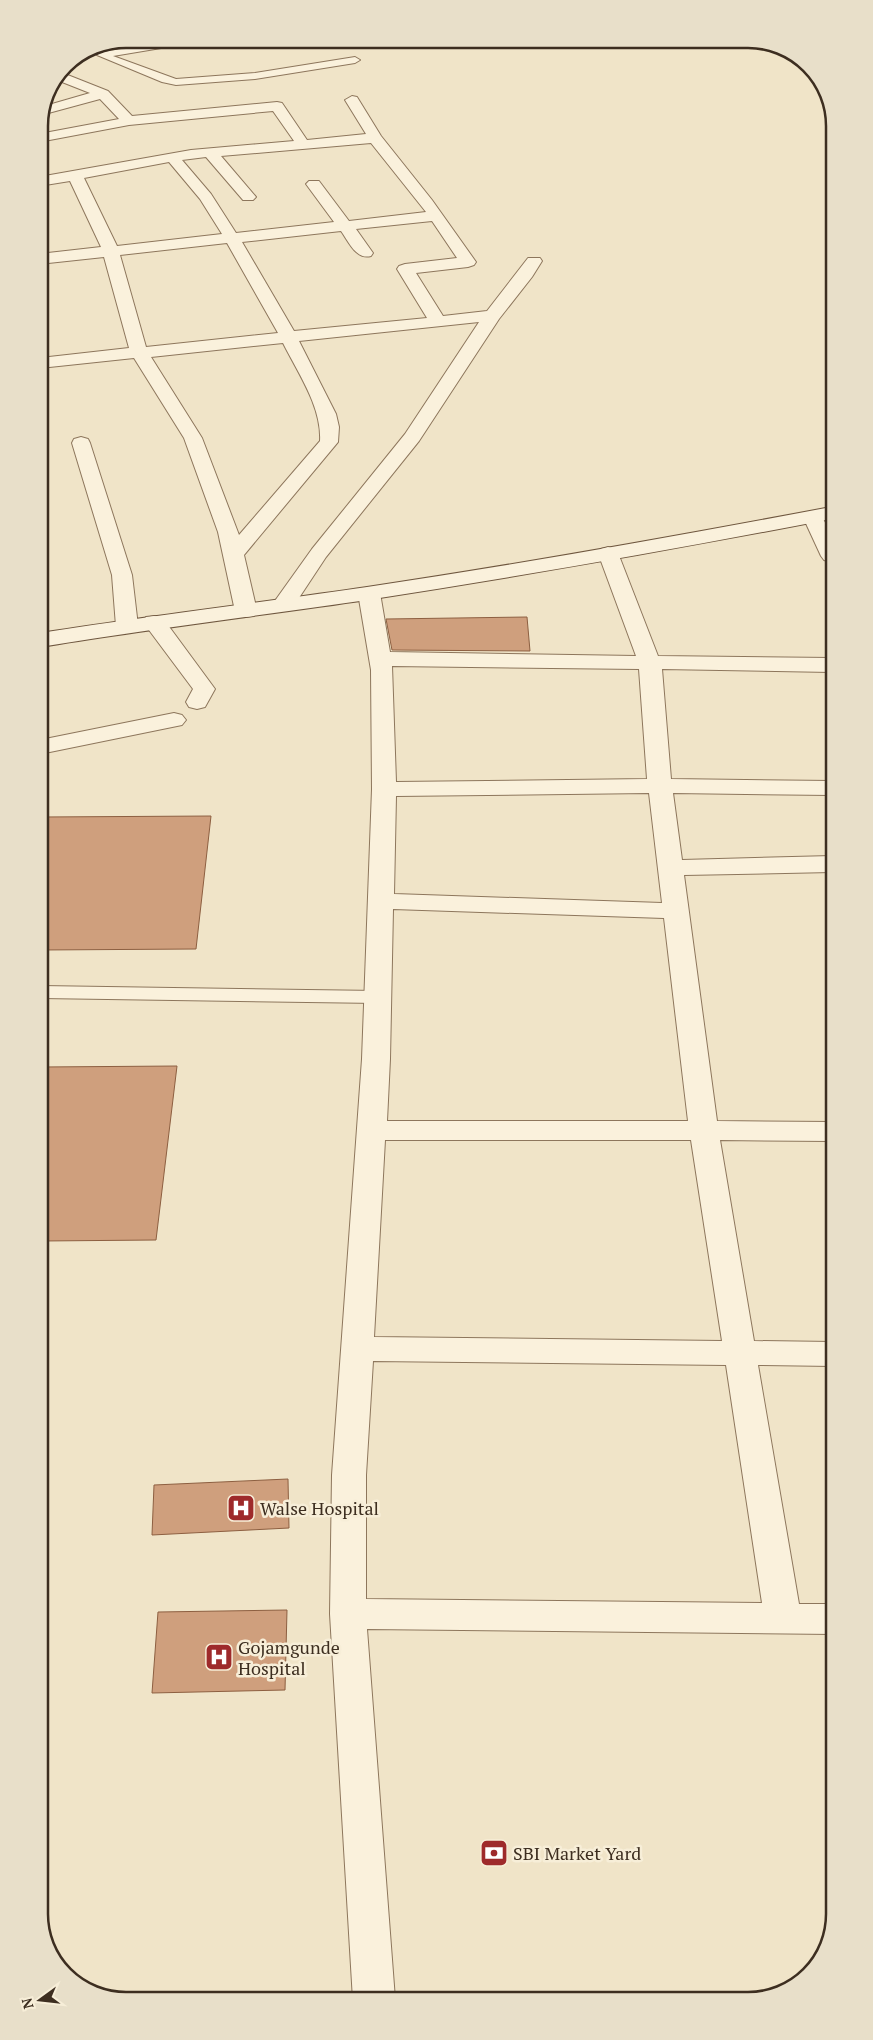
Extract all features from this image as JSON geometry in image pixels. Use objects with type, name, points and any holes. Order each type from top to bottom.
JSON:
[{"type":"street","points":[[64,78],[103,94],[129,121]]},
{"type":"street","points":[[49,110],[103,94]]},
{"type":"street","points":[[352,100],[376,138],[436,216],[468,262],[405,270],[438,321]]},
{"type":"street","points":[[48,136],[129,121],[277,106],[303,144]]},
{"type":"street","points":[[269,125],[288,123]]},
{"type":"street","points":[[48,180],[172,157],[210,152],[376,138]]},
{"type":"street","points":[[210,152],[248,198]]},
{"type":"street","points":[[172,157],[206,197],[232,238],[289,336],[327,414],[330,427],[329,442],[233,555]]},
{"type":"street","points":[[75,175],[110,252],[139,352],[192,438],[228,532],[246,611]]},
{"type":"street","points":[[314,184],[365,253]]},
{"type":"street","points":[[48,258],[436,216]]},
{"type":"street","points":[[283,606],[319,554],[412,436],[492,316],[526,274],[534,261]]},
{"type":"street","points":[[48,363],[492,316]]},
{"type":"street","points":[[81,443],[122,575],[128,626]]},
{"type":"street","points":[[48,639],[154,622],[369,593],[822,515],[826,533]]},
{"type":"street","points":[[608,553],[650,663],[661,786],[704,1129],[782,1619]]},
{"type":"street","points":[[369,593],[382,670],[384,789],[378,997],[349,1474],[348,1614],[374,1992]]},
{"type":"street","points":[[154,622],[204,689],[197,702]]},
{"type":"street","points":[[380,660],[826,665]]},
{"type":"street","points":[[48,745],[174,720]]},
{"type":"street","points":[[384,789],[661,786],[826,788]]},
{"type":"street","points":[[671,868],[826,864]]},
{"type":"street","points":[[381,901],[677,911]]},
{"type":"street","points":[[371,1130],[704,1129],[826,1131]]},
{"type":"street","points":[[358,1348],[826,1354]]},
{"type":"street","points":[[348,1614],[826,1619]]},
{"type":"lane","points":[[140,48],[99,54],[164,80],[176,82],[255,76],[355,60]]},
{"type":"lane","points":[[48,992],[378,997]]},
{"type":"building","points":[[527,617],[530,651],[392,650],[386,619]]},
{"type":"building","points":[[211,816],[196,949],[48,950],[48,817]]},
{"type":"building","points":[[177,1066],[156,1240],[48,1241],[48,1067]]},
{"type":"building","points":[[288,1479],[289,1528],[152,1535],[154,1485]]},
{"type":"building","points":[[287,1610],[285,1690],[152,1693],[158,1612]]},
{"type":"place","name":"Walse Hospital","points":[[241,1508]]},
{"type":"place","name":"Gojamgunde Hospital","points":[[219,1657]]},
{"type":"place","name":"SBI Market Yard","points":[[494,1853]]}]
